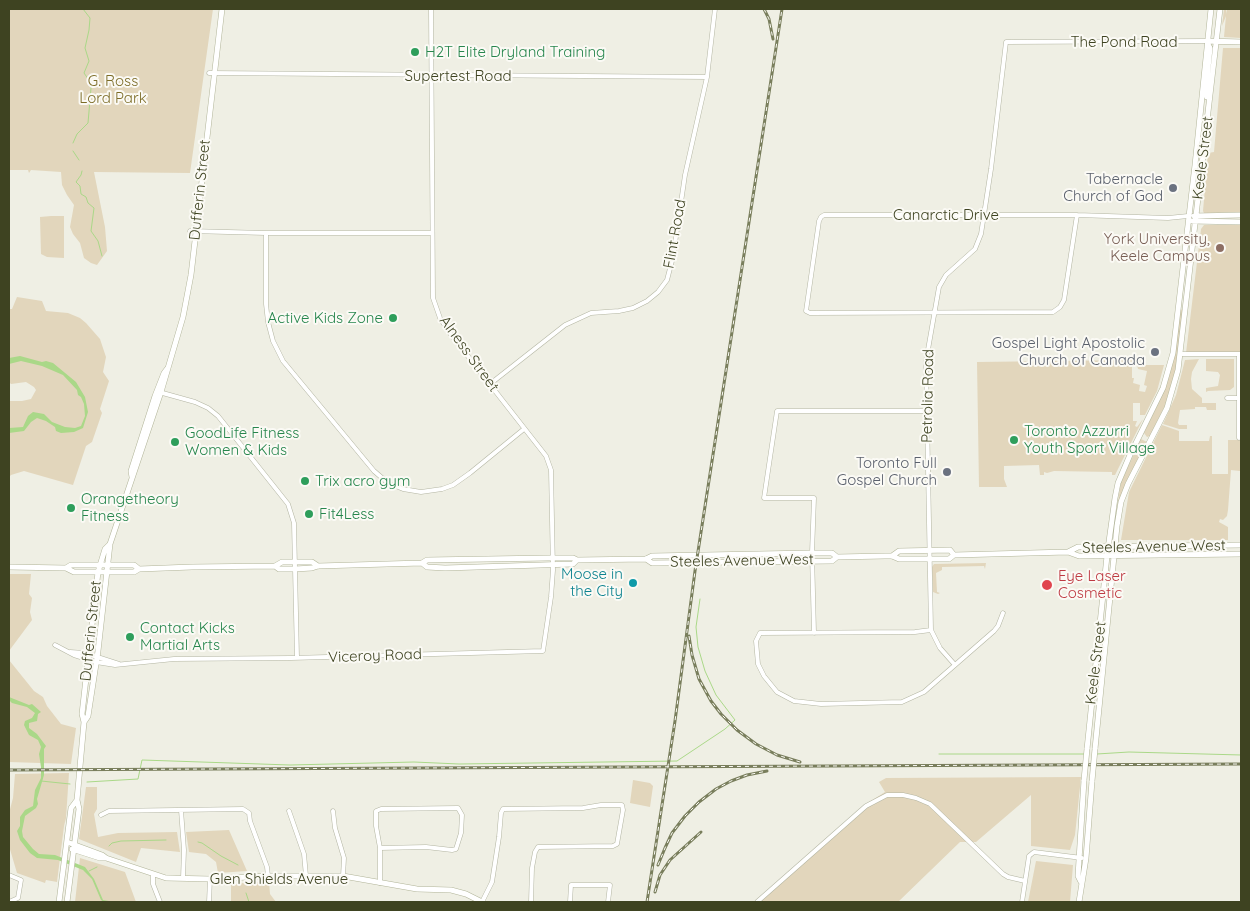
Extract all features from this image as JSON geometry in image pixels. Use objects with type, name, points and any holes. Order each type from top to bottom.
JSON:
[{"type":"main road","name":"Dufferin Street","points":[[84,722],[88,716],[110,544],[135,472],[164,373],[167,369],[183,317],[191,275],[193,231],[211,73],[222,9]]},
{"type":"main road","name":"Keele Street","points":[[1081,882],[1078,876],[1084,780],[1108,547],[1118,483],[1158,400],[1173,353],[1211,9]]},
{"type":"main road","name":"Keele Street","points":[[1079,902],[1086,858],[1117,526],[1124,493],[1171,397],[1181,354],[1219,9]]},
{"type":"main road","name":"The Pond Road","points":[[1206,41],[1241,42]]},
{"type":"main road","points":[[1206,41],[1210,48],[1207,78],[1208,114]]},
{"type":"main road","points":[[1195,219],[1241,216]]},
{"type":"main road","name":"Canarctic Drive","points":[[1188,218],[1195,219]]},
{"type":"main road","points":[[1195,219],[1241,222]]},
{"type":"main road","points":[[1178,305],[1186,307]]},
{"type":"main road","points":[[1140,434],[1150,440]]},
{"type":"main road","name":"Dufferin Street","points":[[67,902],[79,809],[76,800],[84,722],[82,714],[98,572],[105,549],[110,544]]},
{"type":"main road","name":"Steeles Avenue West","points":[[1068,552],[1078,547],[1241,545]]},
{"type":"main road","name":"Steeles Avenue West","points":[[892,556],[899,551],[950,550],[954,555]]},
{"type":"main road","name":"Steeles Avenue West","points":[[646,559],[652,563],[832,560],[837,557],[892,556],[899,559],[949,559],[954,555],[1068,552],[1079,556],[1241,554]]},
{"type":"main road","name":"Steeles Avenue West","points":[[422,563],[426,567],[445,568],[573,558],[577,560],[646,559],[652,556],[812,553],[832,553],[837,557]]},
{"type":"main road","name":"Steeles Avenue West","points":[[275,566],[279,569],[295,569],[318,566],[422,563],[427,560],[553,561]]},
{"type":"main road","points":[[445,560],[445,568]]},
{"type":"main road","name":"Steeles Avenue West","points":[[9,567],[66,568],[74,572],[134,572],[138,569],[275,566],[282,562],[312,562],[318,566]]},
{"type":"main road","name":"Steeles Avenue West","points":[[66,568],[71,565],[134,565],[138,569]]},
{"type":"main road","name":"Dufferin Street","points":[[59,902],[71,808],[76,800]]},
{"type":"main road","name":"Glen Shields Avenue","points":[[67,845],[74,850],[106,858],[166,878],[343,876],[417,889],[451,890],[466,894],[482,902]]},
{"type":"street","name":"Alness Street","points":[[431,9],[433,298],[440,318],[460,347],[546,456],[551,470],[553,561]]},
{"type":"street","name":"Flint Road","points":[[490,384],[565,325],[591,313],[633,308],[648,301],[658,292],[666,280],[673,257],[685,175],[707,77],[715,9]]},
{"type":"street","name":"The Pond Road","points":[[1006,42],[1206,41]]},
{"type":"street","name":"Petrolia Road","points":[[930,630],[926,361],[933,313],[940,284],[949,272],[975,249],[980,239],[991,169],[1006,42]]},
{"type":"street","name":"Supertest Road","points":[[211,73],[707,77]]},
{"type":"street","name":"Canarctic Drive","points":[[933,313],[806,312],[820,221],[823,216],[1077,215],[1188,218]]},
{"type":"street","points":[[933,313],[1049,313],[1057,310],[1063,304],[1065,297],[1077,215]]},
{"type":"street","points":[[193,231],[432,233]]},
{"type":"street","points":[[266,233],[266,304],[273,341],[283,361],[374,472],[388,483],[403,489],[421,492],[442,490],[470,473],[524,429]]},
{"type":"street","points":[[1181,354],[1240,354],[1239,438]]},
{"type":"street","points":[[159,392],[195,402],[208,408],[218,416],[290,509],[294,523],[297,658]]},
{"type":"street","points":[[1227,398],[1239,398]]},
{"type":"street","points":[[814,633],[812,553],[814,498],[764,498],[777,410],[927,411]]},
{"type":"street","name":"Viceroy Road","points":[[55,645],[70,652],[115,665],[174,659],[297,658],[543,651],[551,597],[553,561]]},
{"type":"street","points":[[955,665],[940,648],[930,630],[915,632],[760,633],[756,641],[758,664],[764,676],[777,692],[794,701],[821,704],[902,702],[917,697],[924,692],[955,665],[994,631],[1004,613]]},
{"type":"street","points":[[757,902],[866,806],[887,795],[903,795],[930,804],[1003,874],[1025,881]]},
{"type":"street","points":[[482,902],[492,882],[503,809],[583,808],[601,805],[622,805],[623,810],[617,844],[613,846],[538,847],[535,852],[532,868],[531,902]]},
{"type":"street","points":[[380,848],[426,847],[456,849],[461,833],[462,815],[458,808],[380,809],[376,811],[376,826],[380,848],[380,883]]},
{"type":"street","points":[[101,815],[109,812],[243,809],[249,813],[267,867],[268,876]]},
{"type":"street","points":[[181,810],[184,850],[183,878]]},
{"type":"street","points":[[290,811],[304,854],[306,876]]},
{"type":"street","points":[[333,811],[335,828],[344,858],[343,876]]},
{"type":"street","points":[[1022,902],[1029,856],[1034,852],[1086,858]]},
{"type":"street","points":[[9,874],[21,880],[18,898],[9,902]]},
{"type":"street","points":[[154,875],[153,884],[160,902]]},
{"type":"street","points":[[209,902],[210,879]]},
{"type":"street","points":[[570,902],[571,885],[610,885],[608,902]]},
{"type":"green space","name":"G. Ross Lord Park","points":[[9,9],[213,9],[190,173],[94,172],[105,227],[107,251],[97,265],[84,258],[80,243],[70,227],[74,205],[62,185],[61,172],[31,170],[29,173],[28,170],[9,170]]},
{"type":"green space","points":[[1224,9],[1226,9],[1226,14],[1227,9],[1241,9],[1241,38],[1224,37],[1226,16],[1222,26]]},
{"type":"green space","points":[[1223,48],[1241,48],[1241,212],[1204,213],[1208,153],[1214,152]]},
{"type":"green space","points":[[64,216],[64,258],[47,257],[41,254],[40,217]]},
{"type":"green space","points":[[1204,225],[1241,225],[1241,352],[1186,353],[1201,229]]},
{"type":"green space","points":[[17,297],[42,301],[46,311],[68,313],[80,318],[100,339],[106,357],[103,372],[109,381],[100,409],[102,413],[92,442],[86,446],[73,485],[24,471],[9,477],[9,401],[31,399],[36,390],[26,382],[11,384],[9,382],[9,309],[12,309]]},
{"type":"green space","points":[[1180,309],[1183,310],[1177,366],[1165,406],[1150,436],[1147,437],[1144,433],[1163,393]]},
{"type":"green space","points":[[1199,359],[1192,372],[1192,389],[1202,398],[1202,403],[1216,403],[1216,410],[1207,410],[1206,407],[1195,407],[1195,409],[1180,410],[1178,423],[1179,425],[1187,425],[1187,429],[1179,429],[1163,424],[1176,395],[1185,360]]},
{"type":"green space","points":[[1206,359],[1234,359],[1234,387],[1230,390],[1206,392],[1206,388],[1218,386],[1220,375],[1218,372],[1206,371]]},
{"type":"green space","points":[[1135,360],[1132,367],[1132,378],[1134,378],[1133,383],[1140,385],[1139,391],[1145,392],[1147,386],[1144,385],[1147,371],[1138,369],[1137,365],[1164,365],[1157,391],[1145,415],[1140,415],[1140,403],[1133,403],[1133,421],[1137,421],[1135,426],[1137,427],[1143,419],[1115,475],[1112,475],[1112,472],[1054,471],[1044,472],[1044,475],[1040,475],[1039,465],[1004,466],[1004,479],[1007,487],[979,487],[977,362]]},
{"type":"green space","points":[[1162,425],[1179,431],[1179,441],[1209,441],[1210,436],[1212,436],[1212,474],[1228,474],[1228,440],[1241,440],[1240,471],[1231,470],[1227,516],[1223,520],[1220,519],[1219,522],[1228,527],[1228,540],[1121,540],[1129,492]]},
{"type":"green space","points":[[1141,439],[1147,442],[1118,504],[1115,520],[1121,482]]},
{"type":"green space","points":[[986,563],[985,569],[984,566],[942,567],[942,570],[936,573],[937,592],[940,593],[933,592],[932,567],[934,564]]},
{"type":"green space","points":[[9,574],[31,574],[29,594],[32,598],[30,612],[32,620],[9,651]]},
{"type":"green space","points":[[9,660],[34,691],[43,697],[47,706],[61,724],[76,728],[71,764],[9,762]]},
{"type":"green space","points":[[69,773],[66,818],[57,882],[46,880],[45,883],[17,873],[9,846],[9,813],[13,798],[15,774]]},
{"type":"green space","points":[[1081,777],[1075,835],[1070,850],[1031,846],[1031,795],[976,842],[960,842],[898,902],[754,902],[866,804],[885,792],[879,782],[886,778]]},
{"type":"green space","points":[[633,780],[650,783],[653,786],[650,807],[630,803]]},
{"type":"green space","points":[[86,787],[97,787],[97,809],[94,814],[98,837],[118,833],[177,832],[180,852],[141,848],[136,862],[79,839]]},
{"type":"green space","points":[[229,830],[247,871],[218,873],[216,862],[206,854],[189,852],[186,832]]},
{"type":"green space","points":[[80,858],[125,872],[136,902],[75,902]]},
{"type":"green space","points":[[1036,861],[1073,865],[1070,902],[1028,902]]},
{"type":"green space","points":[[249,882],[269,882],[270,894],[276,902],[231,902],[231,885]]},
{"type":"shaded area","points":[[20,356],[53,363],[76,382],[85,397],[88,412],[83,428],[74,432],[61,433],[56,431],[55,427],[46,421],[37,418],[24,431],[9,433],[9,428],[23,427],[28,416],[33,412],[44,414],[52,422],[65,427],[75,428],[81,426],[85,416],[81,397],[63,375],[42,366],[21,361],[9,364],[9,358]]},
{"type":"shaded area","points":[[9,697],[29,705],[32,704],[41,712],[38,714],[37,721],[29,723],[29,728],[37,734],[46,746],[44,749],[44,775],[37,799],[38,804],[36,808],[25,816],[22,831],[23,837],[39,854],[55,855],[85,867],[94,879],[103,900],[115,902],[104,902],[101,900],[92,879],[83,870],[58,860],[37,858],[30,853],[20,840],[17,831],[20,826],[20,817],[25,810],[33,806],[35,790],[41,778],[39,754],[41,747],[38,740],[29,735],[24,725],[25,721],[32,718],[35,713],[27,707],[12,703]]},
{"type":"waterway","points":[[73,143],[77,134],[88,123],[91,88],[91,83],[84,73],[89,61],[85,48],[90,18],[83,9]]},
{"type":"waterway","points":[[73,151],[79,160]]},
{"type":"waterway","points":[[82,171],[76,182],[80,186],[81,194],[86,197],[88,203],[94,208],[91,231],[98,241],[102,256]]},
{"type":"waterway","points":[[87,782],[138,779],[142,760],[290,765],[414,762],[459,764],[677,761],[725,729],[735,720],[716,695],[705,671],[698,647],[696,627],[700,599]]},
{"type":"waterway","points":[[1097,754],[1129,752],[1241,755]]},
{"type":"waterway","points":[[939,754],[1086,754]]},
{"type":"waterway","points":[[41,781],[70,784]]},
{"type":"waterway","points":[[109,846],[112,843],[121,841],[166,840]]},
{"type":"waterway","points":[[198,842],[238,865]]},
{"type":"waterway","points":[[89,871],[97,867]]},
{"type":"waterway","points":[[246,893],[249,902]]},
{"type":"railway","points":[[764,9],[769,19],[773,39]]},
{"type":"railway","points":[[647,902],[675,721],[695,571],[782,9]]},
{"type":"railway","points":[[689,636],[699,679],[711,701],[721,714],[737,730],[756,744],[777,755],[800,762]]},
{"type":"railway","points":[[9,770],[1241,764]]},
{"type":"railway","points":[[658,865],[672,833],[699,802],[716,789],[731,781],[767,771]]},
{"type":"railway","points":[[655,892],[660,875],[670,860],[701,832]]},
{"type":"place","name":"H2T Elite Dryland Training","points":[[415,52]]},
{"type":"place","name":"Tabernacle Church of God","points":[[1173,188]]},
{"type":"place","name":"York University, Keele Campus","points":[[1220,248]]},
{"type":"place","name":"Active Kids Zone","points":[[393,318]]},
{"type":"place","name":"Gospel Light Apostolic Church of Canada","points":[[1155,352]]},
{"type":"place","name":"Toronto Azzurri Youth Sport Village","points":[[1014,440]]},
{"type":"place","name":"GoodLife Fitness Women & Kids","points":[[175,442]]},
{"type":"place","name":"Toronto Full Gospel Church","points":[[947,472]]},
{"type":"place","name":"Trix acro gym","points":[[305,481]]},
{"type":"place","name":"Orangetheory Fitness","points":[[71,508]]},
{"type":"place","name":"Fit4Less","points":[[309,514]]},
{"type":"place","name":"Moose in the City","points":[[633,583]]},
{"type":"place","name":"Eye Laser Cosmetic","points":[[1047,585]]},
{"type":"place","name":"Contact Kicks Martial Arts","points":[[130,637]]}]
